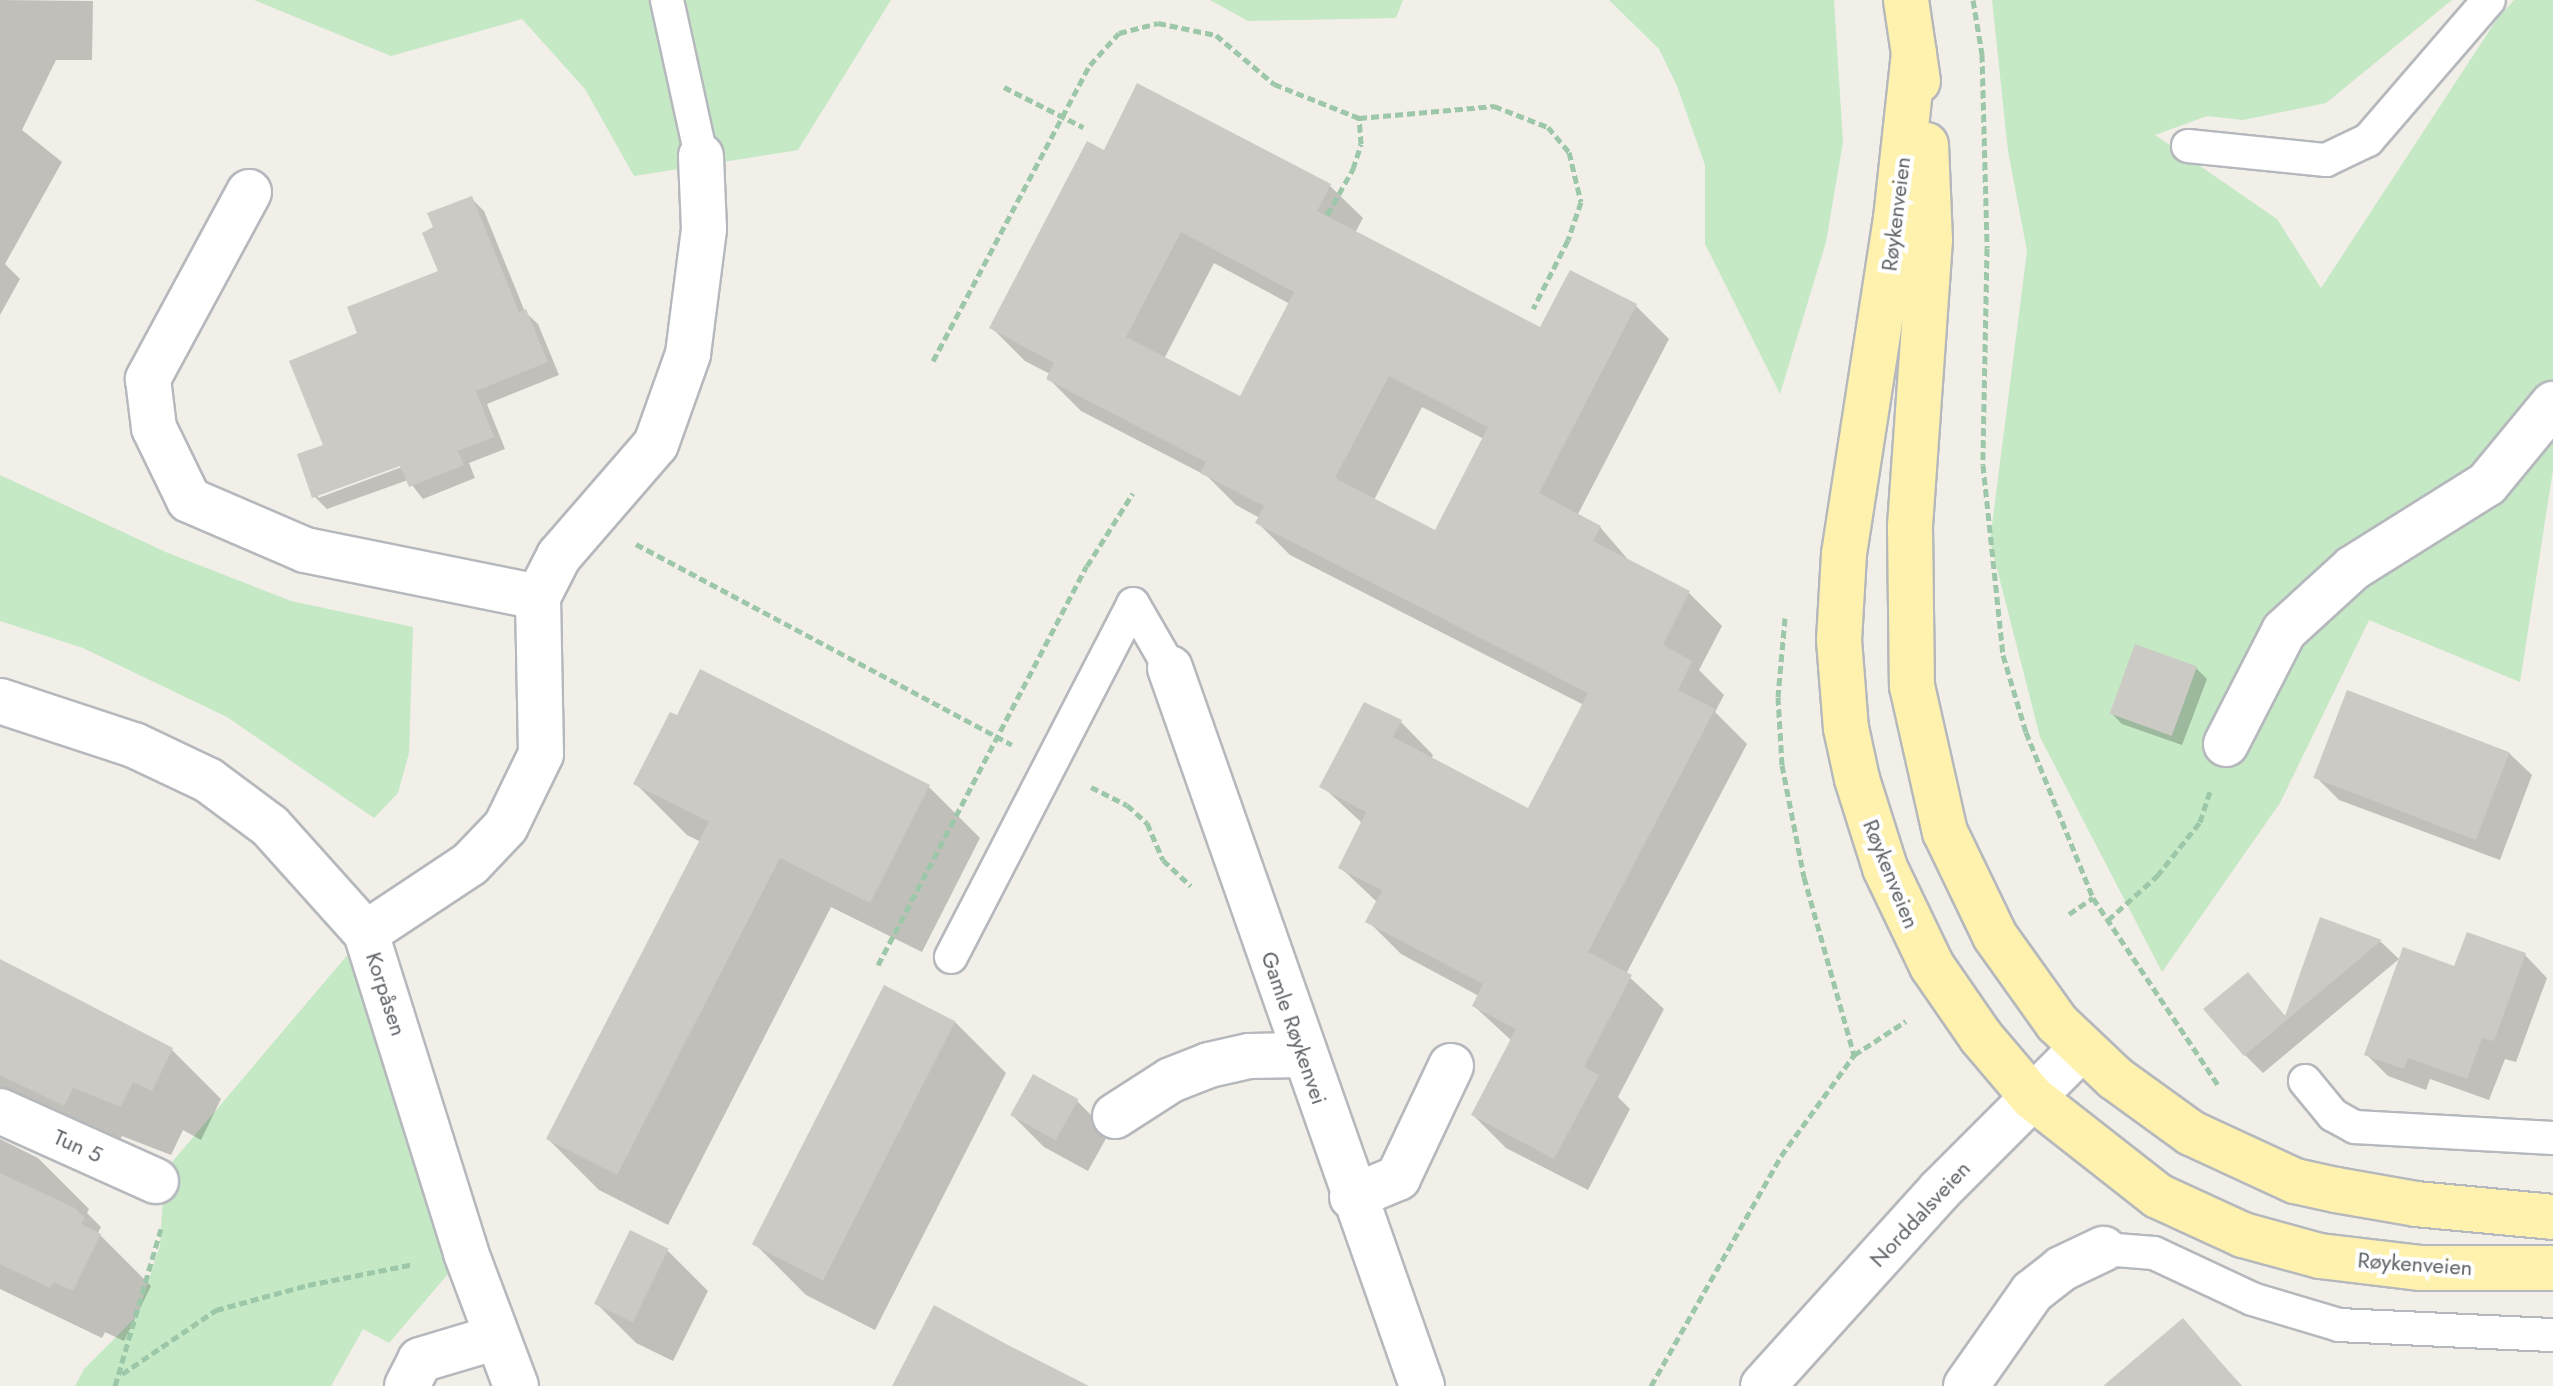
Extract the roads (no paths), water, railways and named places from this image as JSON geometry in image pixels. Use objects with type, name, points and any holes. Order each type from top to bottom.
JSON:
[{"type":"main road","name":"Røykenveien","points":[[1906,0],[1926,132],[1930,240],[1910,513],[1909,643],[1914,707],[1938,809],[1957,863],[2031,992],[2082,1048],[2191,1133],[2295,1181],[2416,1204],[2553,1217]]},
{"type":"main road","name":"Røykenveien","points":[[1914,53],[1894,234],[1844,554],[1842,692],[1854,766],[1873,836],[1912,928],[1941,983],[2033,1098],[2158,1196],[2243,1235],[2320,1256],[2383,1265],[2553,1268]]},
{"type":"street","points":[[366,933],[470,864],[506,826],[541,754],[538,597],[559,556],[656,444],[688,354],[704,229],[701,156]]},
{"type":"street","points":[[249,192],[148,379],[154,428],[189,500],[305,550],[538,597]]},
{"type":"street","points":[[2226,744],[2284,631],[2353,568],[2487,484],[2553,404]]},
{"type":"street","name":"Gamle Røykenvei","points":[[1170,668],[1302,1055],[1422,1386]]},
{"type":"street","name":"Korpåsen","points":[[0,701],[134,745],[208,780],[270,826],[366,933],[497,1337],[516,1386]]},
{"type":"street","name":"Norddalsveien","points":[[1763,1386],[1940,1190],[2082,1048]]},
{"type":"street","points":[[1115,1116],[1171,1080],[1209,1065],[1249,1056],[1302,1055]]},
{"type":"street","points":[[1352,1197],[1398,1178],[1451,1066]]},
{"type":"street","name":"Tun 5","points":[[0,1111],[156,1181]]},
{"type":"street","points":[[1966,1386],[2032,1292],[2061,1269],[2103,1249]]},
{"type":"street","points":[[407,1386],[420,1360],[497,1337]]},
{"type":"lane","points":[[667,0],[701,156]]},
{"type":"lane","points":[[2188,146],[2326,160],[2354,146],[2403,104],[2489,0]]},
{"type":"lane","points":[[951,957],[1133,604],[1170,668]]},
{"type":"lane","points":[[2305,1081],[2333,1115],[2355,1127],[2553,1138]]},
{"type":"lane","points":[[2103,1249],[2154,1253],[2252,1299],[2339,1325],[2553,1335]]}]
